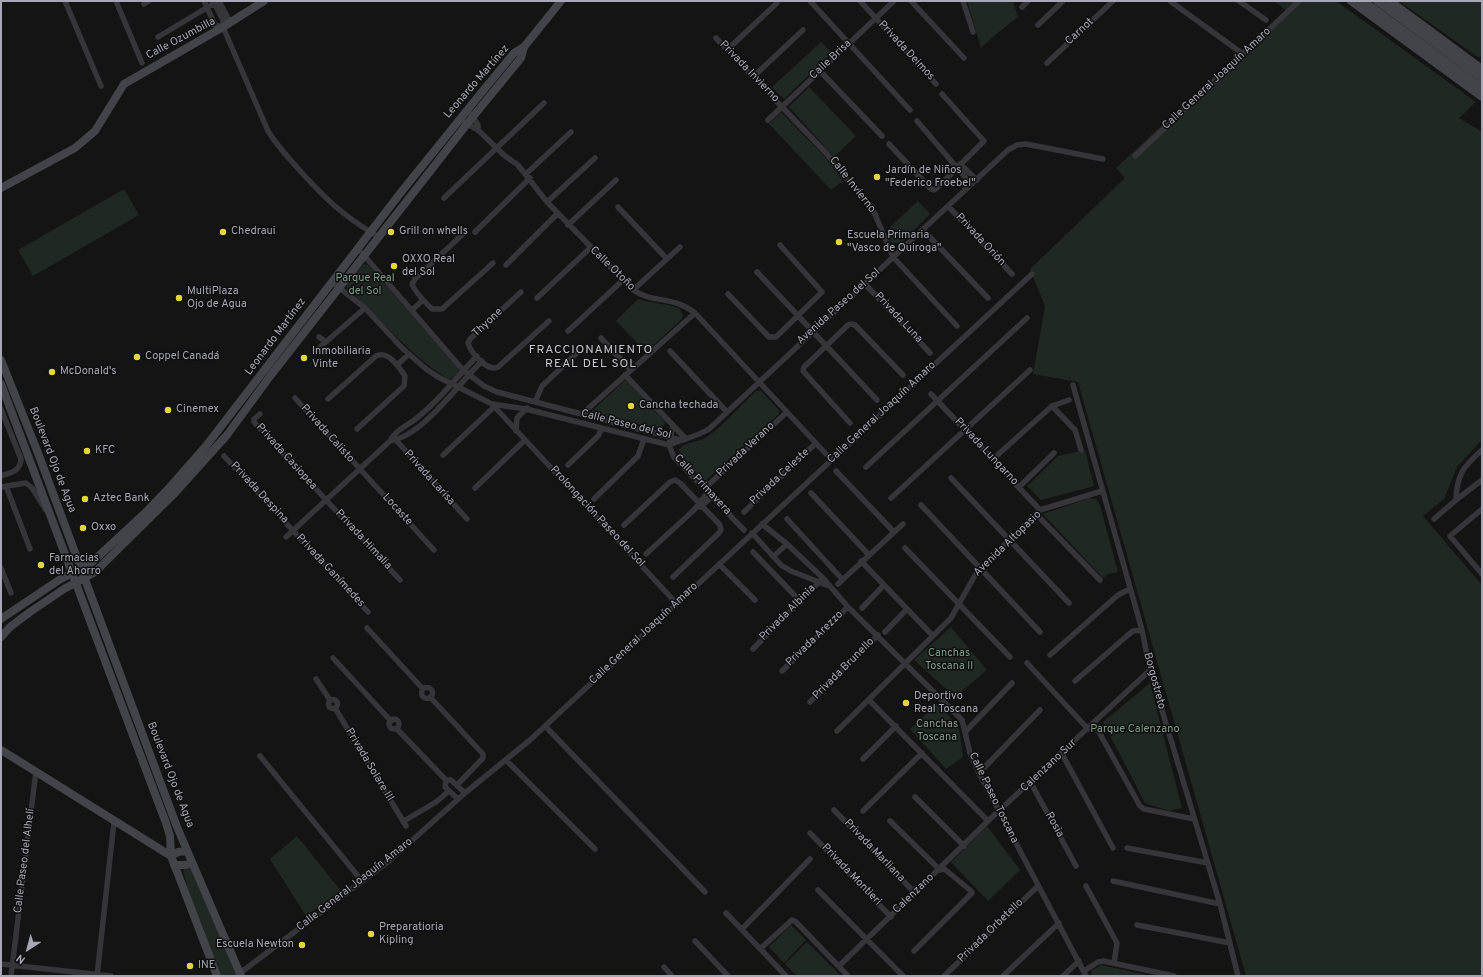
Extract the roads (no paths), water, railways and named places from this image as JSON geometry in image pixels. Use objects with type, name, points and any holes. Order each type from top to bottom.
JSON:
[{"type":"main road","points":[[223,27],[264,1]]},
{"type":"main road","points":[[524,47],[561,1]]},
{"type":"main road","points":[[1351,1],[1482,88]]},
{"type":"main road","points":[[1362,1],[1482,97]]},
{"type":"main road","points":[[1376,1],[1482,78]]},
{"type":"main road","points":[[1390,1],[1482,69]]},
{"type":"main road","name":"Calle Ozumbilla","points":[[1,188],[75,148],[85,141],[95,131],[121,88],[131,79],[223,27]]},
{"type":"main road","name":"Leonardo Martínez","points":[[85,578],[95,572],[173,496],[227,435],[268,373],[332,282],[370,232],[466,110],[514,54],[524,47]]},
{"type":"main road","name":"Leonardo Martínez","points":[[81,569],[91,563],[144,514],[206,446],[268,373],[340,287],[473,116],[521,58],[524,47]]},
{"type":"main road","name":"Boulevard Ojo de Agua","points":[[1,360],[85,578],[187,851],[241,974]]},
{"type":"main road","name":"Boulevard Ojo de Agua","points":[[1,384],[52,516],[166,823],[170,836],[171,856],[217,976]]},
{"type":"main road","points":[[173,496],[176,480],[189,478]]},
{"type":"main road","points":[[1,619],[72,573],[81,569]]},
{"type":"main road","points":[[1,637],[19,620],[76,582],[85,578]]},
{"type":"main road","points":[[1,750],[114,822],[171,856],[178,852],[187,851]]},
{"type":"main road","points":[[174,865],[186,865],[192,862]]},
{"type":"street","points":[[65,1],[102,86]]},
{"type":"street","points":[[116,1],[142,63]]},
{"type":"street","points":[[158,36],[206,8],[216,2],[228,18],[223,27],[215,25],[206,8],[204,1]]},
{"type":"street","points":[[810,1],[910,110]]},
{"type":"street","name":"Privada Deimos","points":[[860,1],[936,84]]},
{"type":"street","name":"Calle Brisa","points":[[768,120],[781,106],[894,1]]},
{"type":"street","points":[[911,1],[964,58]]},
{"type":"street","points":[[963,1],[972,32]]},
{"type":"street","points":[[1022,7],[1028,1]]},
{"type":"street","points":[[1038,25],[1063,1]]},
{"type":"street","name":"Carnot","points":[[1047,63],[1113,1]]},
{"type":"street","points":[[1170,1],[1243,54]]},
{"type":"street","points":[[1239,1],[1266,20]]},
{"type":"street","name":"Calle General Joaquín Amaro","points":[[1135,156],[1299,1]]},
{"type":"street","points":[[727,50],[777,3]]},
{"type":"street","name":"Calle Ozumbilla","points":[[223,27],[268,131],[276,144],[341,213],[379,237]]},
{"type":"street","points":[[753,77],[802,30]]},
{"type":"street","name":"Privada Invierno","points":[[716,38],[781,106]]},
{"type":"street","points":[[820,71],[882,136]]},
{"type":"street","points":[[889,144],[934,190],[958,169],[984,141],[942,94]]},
{"type":"street","points":[[444,198],[544,103]]},
{"type":"street","name":"Calle Invierno","points":[[781,106],[827,154],[841,173],[867,201],[874,212],[893,257],[957,326]]},
{"type":"street","name":"Calle Otoño","points":[[466,110],[473,116],[478,130]]},
{"type":"street","name":"Calle Otoño","points":[[460,118],[478,130],[528,176],[568,225],[622,281],[633,290],[649,298],[674,301],[686,306],[694,313],[826,454]]},
{"type":"street","points":[[917,121],[953,161],[971,184]]},
{"type":"street","points":[[475,232],[571,132]]},
{"type":"street","name":"Avenida Paseo del Sol","points":[[684,439],[696,437],[710,429],[812,331],[865,284],[1008,150],[1016,146],[1026,144],[1103,159]]},
{"type":"street","points":[[548,202],[595,158]]},
{"type":"street","points":[[953,161],[962,164],[977,180]]},
{"type":"street","points":[[568,225],[616,180]]},
{"type":"street","name":"Privada Orión","points":[[948,206],[1012,274]]},
{"type":"street","points":[[618,207],[667,259]]},
{"type":"street","points":[[506,265],[558,213]]},
{"type":"street","points":[[922,230],[988,298]]},
{"type":"street","points":[[464,233],[412,284],[413,288],[423,300],[432,309],[442,309],[493,263]]},
{"type":"street","points":[[728,294],[769,337],[773,339],[798,316],[822,292],[780,245]]},
{"type":"street","points":[[633,290],[680,247]]},
{"type":"street","name":"Calle Paseo del Sol","points":[[358,248],[465,372],[484,386],[497,392],[684,439]]},
{"type":"street","points":[[537,298],[590,248]]},
{"type":"street","points":[[757,272],[877,400]]},
{"type":"street","name":"Calle General Joaquín Amaro","points":[[241,974],[389,861],[465,793],[545,726],[1032,274]]},
{"type":"street","points":[[568,330],[622,281]]},
{"type":"street","name":"Calle Paseo del Sol","points":[[332,282],[365,308],[409,354],[426,369],[493,406],[526,409],[669,444],[684,439]]},
{"type":"street","name":"Privada Luna","points":[[865,284],[930,353]]},
{"type":"street","name":"Thyone","points":[[477,356],[470,348],[468,343],[470,339],[520,292]]},
{"type":"street","points":[[412,310],[423,300]]},
{"type":"street","points":[[320,347],[365,308]]},
{"type":"street","points":[[582,414],[694,313]]},
{"type":"street","points":[[866,467],[1027,318]]},
{"type":"street","points":[[393,439],[422,424],[459,388],[465,372],[477,356],[489,368],[494,369],[549,322]]},
{"type":"street","points":[[850,423],[803,371],[804,367],[826,346],[851,324],[855,325],[903,375]]},
{"type":"street","points":[[319,337],[326,342]]},
{"type":"street","points":[[601,338],[631,370]]},
{"type":"street","points":[[670,352],[727,412]]},
{"type":"street","points":[[328,399],[380,354],[386,356],[397,365],[405,376],[404,386],[358,429]]},
{"type":"street","points":[[397,365],[409,354]]},
{"type":"street","points":[[535,402],[542,386],[578,354]]},
{"type":"street","points":[[286,536],[416,419],[451,384],[465,372],[482,361]]},
{"type":"street","points":[[891,498],[1030,370]]},
{"type":"street","points":[[625,375],[684,439]]},
{"type":"street","name":"Borgostreto","points":[[1073,385],[1142,630],[1150,670],[1220,904],[1238,976]]},
{"type":"street","name":"Privada Lungarno","points":[[931,394],[966,429],[1019,487],[1038,512],[1100,580]]},
{"type":"street","name":"Privada Calisto","points":[[295,398],[360,469]]},
{"type":"street","points":[[516,431],[517,418],[526,409],[529,400]]},
{"type":"street","points":[[993,459],[1052,406],[1069,400]]},
{"type":"street","points":[[443,455],[493,406]]},
{"type":"street","name":"Prolongación Paseo del Sol","points":[[493,406],[677,604]]},
{"type":"street","points":[[1052,406],[1076,430],[1081,450]]},
{"type":"street","points":[[1,409],[21,459],[21,465],[16,471],[1,476]]},
{"type":"street","name":"Privada Verano","points":[[700,504],[706,490],[787,412]]},
{"type":"street","name":"Privada Casiopea","points":[[260,414],[254,419],[254,422],[326,500]]},
{"type":"street","name":"Calle Primavera","points":[[673,426],[669,444],[674,457],[744,530]]},
{"type":"street","points":[[568,465],[598,436],[602,428]]},
{"type":"street","name":"Privada Larisa","points":[[393,439],[467,519]]},
{"type":"street","points":[[594,499],[638,456],[644,439]]},
{"type":"street","points":[[475,488],[525,440]]},
{"type":"street","name":"Privada Celeste","points":[[744,512],[816,443]]},
{"type":"street","points":[[1456,500],[1457,483],[1464,466],[1482,450]]},
{"type":"street","points":[[1019,487],[1054,453]]},
{"type":"street","name":"Privada Despina","points":[[224,456],[293,530]]},
{"type":"street","name":"Locaste","points":[[360,469],[434,550]]},
{"type":"street","points":[[836,471],[894,532]]},
{"type":"street","points":[[951,478],[1069,603]]},
{"type":"street","points":[[624,525],[670,482],[675,480],[680,483],[720,525],[721,530],[674,577]]},
{"type":"street","points":[[1434,519],[1482,480]]},
{"type":"street","points":[[30,549],[4,486],[26,483],[32,488],[45,509],[52,516]]},
{"type":"street","name":"Avenida Altopasio","points":[[837,731],[951,618],[980,568],[1038,512],[1102,491]]},
{"type":"street","points":[[811,493],[869,555]]},
{"type":"street","points":[[646,554],[700,504],[712,497]]},
{"type":"street","name":"Privada Himalia","points":[[326,500],[400,580]]},
{"type":"street","points":[[921,505],[1040,632]]},
{"type":"street","points":[[1481,570],[1450,536],[1482,509]]},
{"type":"street","points":[[787,519],[840,582],[861,561],[903,524]]},
{"type":"street","name":"Calle Paseo Toscana","points":[[762,524],[787,544],[821,580],[829,586],[848,607],[878,635],[962,720],[966,731],[970,753],[979,773],[1085,973]]},
{"type":"street","name":"Privada Ganímedes","points":[[293,530],[368,612]]},
{"type":"street","points":[[752,533],[781,565],[791,571],[821,580]]},
{"type":"street","points":[[774,556],[787,544]]},
{"type":"street","points":[[905,548],[1010,657]]},
{"type":"street","points":[[753,552],[801,602]]},
{"type":"street","points":[[861,561],[933,636]]},
{"type":"street","points":[[719,564],[755,600]]},
{"type":"street","points":[[1,568],[11,593]]},
{"type":"street","name":"Privada Albinia","points":[[753,649],[821,580]]},
{"type":"street","points":[[862,608],[884,585]]},
{"type":"street","points":[[1050,654],[1118,595],[1130,589]]},
{"type":"street","name":"Privada Arezzo","points":[[782,671],[848,607]]},
{"type":"street","points":[[885,632],[907,609]]},
{"type":"street","points":[[367,628],[423,689],[421,692],[422,697],[426,699],[430,697],[483,754],[483,758],[458,784]]},
{"type":"street","points":[[1075,681],[1128,634],[1142,630]]},
{"type":"street","name":"Privada Brunello","points":[[810,702],[878,635]]},
{"type":"street","points":[[333,658],[391,721],[390,727],[397,729],[446,780],[451,780],[458,784],[465,793]]},
{"type":"street","points":[[1027,663],[1088,729]]},
{"type":"street","name":"Calenzano Sur","points":[[988,821],[1000,812],[1150,670]]},
{"type":"street","name":"Privada Solare III","points":[[316,679],[330,700],[329,707],[335,708],[405,824],[449,791]]},
{"type":"street","points":[[966,731],[1012,683]]},
{"type":"street","points":[[869,700],[988,821]]},
{"type":"street","points":[[979,773],[1040,710]]},
{"type":"street","points":[[1094,723],[1140,806],[1144,809],[1194,820]]},
{"type":"street","points":[[545,726],[705,892]]},
{"type":"street","points":[[863,759],[896,726]]},
{"type":"street","points":[[863,810],[922,753]]},
{"type":"street","points":[[1062,754],[1113,848]]},
{"type":"street","points":[[260,756],[362,881]]},
{"type":"street","points":[[506,760],[595,848]]},
{"type":"street","name":"Calle Paseo del Alhelí","points":[[11,976],[36,771]]},
{"type":"street","points":[[446,780],[445,786],[458,800]]},
{"type":"street","name":"Rosia","points":[[1031,783],[1076,866]]},
{"type":"street","points":[[914,797],[964,846]]},
{"type":"street","name":"Privada Marliana","points":[[834,810],[915,893]]},
{"type":"street","points":[[890,821],[941,868],[972,893],[914,951]]},
{"type":"street","name":"Calenzano","points":[[839,966],[988,821]]},
{"type":"street","points":[[97,975],[114,822]]},
{"type":"street","name":"Privada Montieri","points":[[810,833],[891,917]]},
{"type":"street","points":[[1127,848],[1208,863]]},
{"type":"street","points":[[742,929],[810,859]]},
{"type":"street","points":[[1113,881],[1220,904]]},
{"type":"street","name":"Privada Orbetello","points":[[944,976],[1038,886]]},
{"type":"street","points":[[1086,886],[1116,943],[1114,963]]},
{"type":"street","points":[[818,890],[903,976]]},
{"type":"street","points":[[726,913],[761,948],[786,976]]},
{"type":"street","points":[[761,948],[792,920],[848,976]]},
{"type":"street","points":[[1003,976],[1059,923]]},
{"type":"street","points":[[1137,925],[1230,943]]},
{"type":"street","points":[[695,941],[728,976]]},
{"type":"street","points":[[1063,976],[1079,961]]},
{"type":"street","points":[[1085,973],[1098,962],[1114,963],[1174,976]]},
{"type":"street","points":[[1,964],[111,976]]},
{"type":"street","points":[[664,967],[672,976]]},
{"type":"place","name":"Jardín de Niños \"Federico Froebel\"","points":[[877,177]]},
{"type":"place","name":"Chedraui","points":[[223,232]]},
{"type":"place","name":"Grill on whells","points":[[391,232]]},
{"type":"place","name":"Escuela Primaria \"Vasco de Quiroga\"","points":[[839,242]]},
{"type":"place","name":"OXXO Real del Sol","points":[[394,266]]},
{"type":"place","name":"MultiPlaza Ojo de Agua","points":[[179,298]]},
{"type":"place","name":"Coppel Canadá","points":[[137,357]]},
{"type":"place","name":"Inmobiliaria Vinte","points":[[304,358]]},
{"type":"place","name":"McDonald's","points":[[52,372]]},
{"type":"place","name":"Cancha techada","points":[[631,406]]},
{"type":"place","name":"Cinemex","points":[[168,410]]},
{"type":"place","name":"KFC","points":[[87,451]]},
{"type":"place","name":"Aztec Bank","points":[[85,499]]},
{"type":"place","name":"Oxxo","points":[[83,528]]},
{"type":"place","name":"Farmacias del Ahorro","points":[[41,565]]},
{"type":"place","name":"Deportivo Real Toscana","points":[[906,703]]},
{"type":"place","name":"Preparatioria Kipling","points":[[371,934]]},
{"type":"place","name":"Escuela Newton","points":[[302,945]]},
{"type":"place","name":"INE","points":[[190,966]]},
{"type":"district","name":"FRACCIONAMIENTO REAL DEL SOL","points":[[591,358]]},
{"type":"park label","name":"Parque Real del Sol","points":[[365,285]]},
{"type":"park label","name":"Canchas Toscana ll","points":[[949,660]]},
{"type":"park label","name":"Parque Calenzano","points":[[1135,730]]},
{"type":"park label","name":"Canchas Toscana","points":[[937,731]]}]
